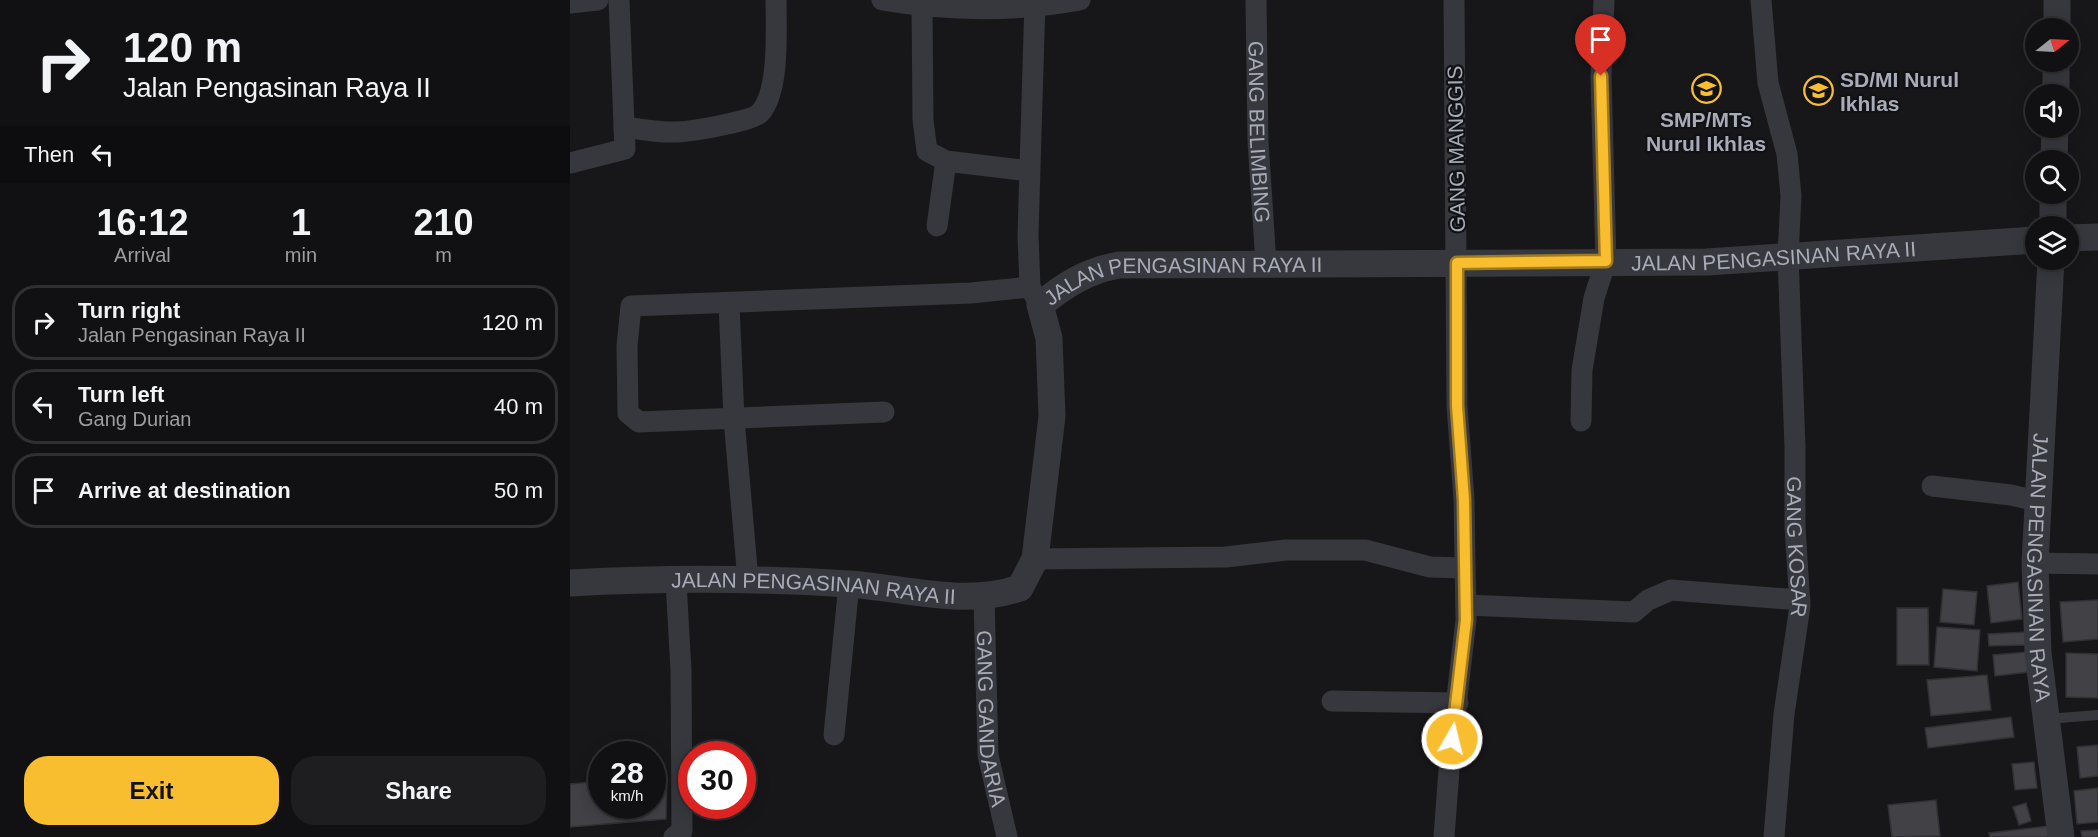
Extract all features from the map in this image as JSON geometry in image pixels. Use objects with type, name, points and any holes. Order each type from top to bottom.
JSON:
[{"type":"street","points":[[570,3],[598,0]]},
{"type":"street","points":[[570,163],[625,149],[619,0]]},
{"type":"street","points":[[624,127],[673,133],[747,121],[760,114],[769,93],[776,48],[776,0]]},
{"type":"street","points":[[882,0],[922,7],[1035,4],[1080,0]]},
{"type":"street","name":"GANG BELIMBING","points":[[1256,0],[1258,141],[1266,264]]},
{"type":"street","name":"GANG MANGGIS","points":[[1444,837],[1466,605],[1464,500],[1457,406],[1454,0]]},
{"type":"street","points":[[1581,421],[1582,370],[1594,298],[1606,261],[1601,76],[1604,0]]},
{"type":"street","name":"GANG KOSAR","points":[[1761,0],[1768,83],[1787,154],[1791,196],[1788,256],[1800,600],[1784,714],[1774,837]]},
{"type":"street","points":[[2056,18],[2057,0]]},
{"type":"street","points":[[884,412],[639,422],[628,413],[627,346],[631,306],[971,293],[1035,296],[1029,171],[1035,4]]},
{"type":"street","points":[[922,7],[923,120],[927,151],[946,161],[1029,171]]},
{"type":"street","points":[[937,226],[946,161]]},
{"type":"street","points":[[2079,238],[2098,237]]},
{"type":"street","name":"JALAN PENGASINAN RAYA II","points":[[570,583],[748,580],[849,584],[984,597],[1020,588],[1035,559],[1052,416],[1049,338],[1035,296],[1094,270],[1119,265],[1707,262],[2025,241]]},
{"type":"street","name":"JALAN PENGASINAN RAYA","points":[[2050,270],[2035,563],[2038,653],[2061,837]]},
{"type":"street","points":[[729,304],[734,419],[748,580]]},
{"type":"street","points":[[1932,486],[2011,495],[2037,501]]},
{"type":"street","points":[[1035,559],[1226,557],[1286,550],[1365,550],[1430,567],[1465,568]]},
{"type":"street","points":[[2035,563],[2098,564]]},
{"type":"street","points":[[674,837],[682,831],[681,671],[676,581]]},
{"type":"street","points":[[834,735],[849,584]]},
{"type":"street","points":[[1466,605],[1634,612],[1648,600],[1671,590],[1800,600]]},
{"type":"street","name":"GANG GANDARIA","points":[[984,597],[988,755],[1007,837]]},
{"type":"street","points":[[1332,701],[1458,703]]},
{"type":"lane","points":[[2046,719],[2098,715]]},
{"type":"building","points":[[2018,582],[2022,619],[1991,623],[1987,586]]},
{"type":"building","points":[[1943,589],[1977,592],[1974,625],[1940,622]]},
{"type":"building","points":[[2098,600],[2098,639],[2063,642],[2060,602]]},
{"type":"building","points":[[1897,608],[1928,608],[1929,665],[1897,665]]},
{"type":"building","points":[[1937,627],[1980,630],[1977,671],[1934,667]]},
{"type":"building","points":[[2027,632],[2027,645],[1989,646],[1988,634]]},
{"type":"building","points":[[2027,652],[2029,672],[1995,676],[1993,655]]},
{"type":"building","points":[[2066,653],[2098,654],[2098,698],[2066,697]]},
{"type":"building","points":[[1987,675],[1991,710],[1931,716],[1927,680]]},
{"type":"building","points":[[2011,717],[2014,737],[1928,748],[1925,728]]},
{"type":"building","points":[[2098,745],[2098,776],[2080,778],[2077,747]]},
{"type":"building","points":[[2034,762],[2037,788],[2015,790],[2012,764]]},
{"type":"building","points":[[588,782],[588,819],[666,819],[570,827],[570,784]]},
{"type":"building","points":[[2098,788],[2098,822],[2077,824],[2074,791]]},
{"type":"building","points":[[1936,800],[1940,836],[1892,837],[1888,805]]},
{"type":"building","points":[[2026,803],[2031,821],[2019,825],[2013,807]]},
{"type":"building","points":[[2049,826],[2050,837],[1990,837],[1989,833]]},
{"type":"building","points":[[2098,830],[2098,837],[2082,837],[2081,831]]},
{"type":"place","name":"SMP/MTs Nurul Ikhlas","points":[[1706,88]]},
{"type":"place","name":"SD/MI Nurul Ikhlas","points":[[1819,91]]},
{"type":"route","points":[[1452,739],[1466,620],[1464,500],[1457,406],[1457,263],[1606,261],[1601,76]]}]
